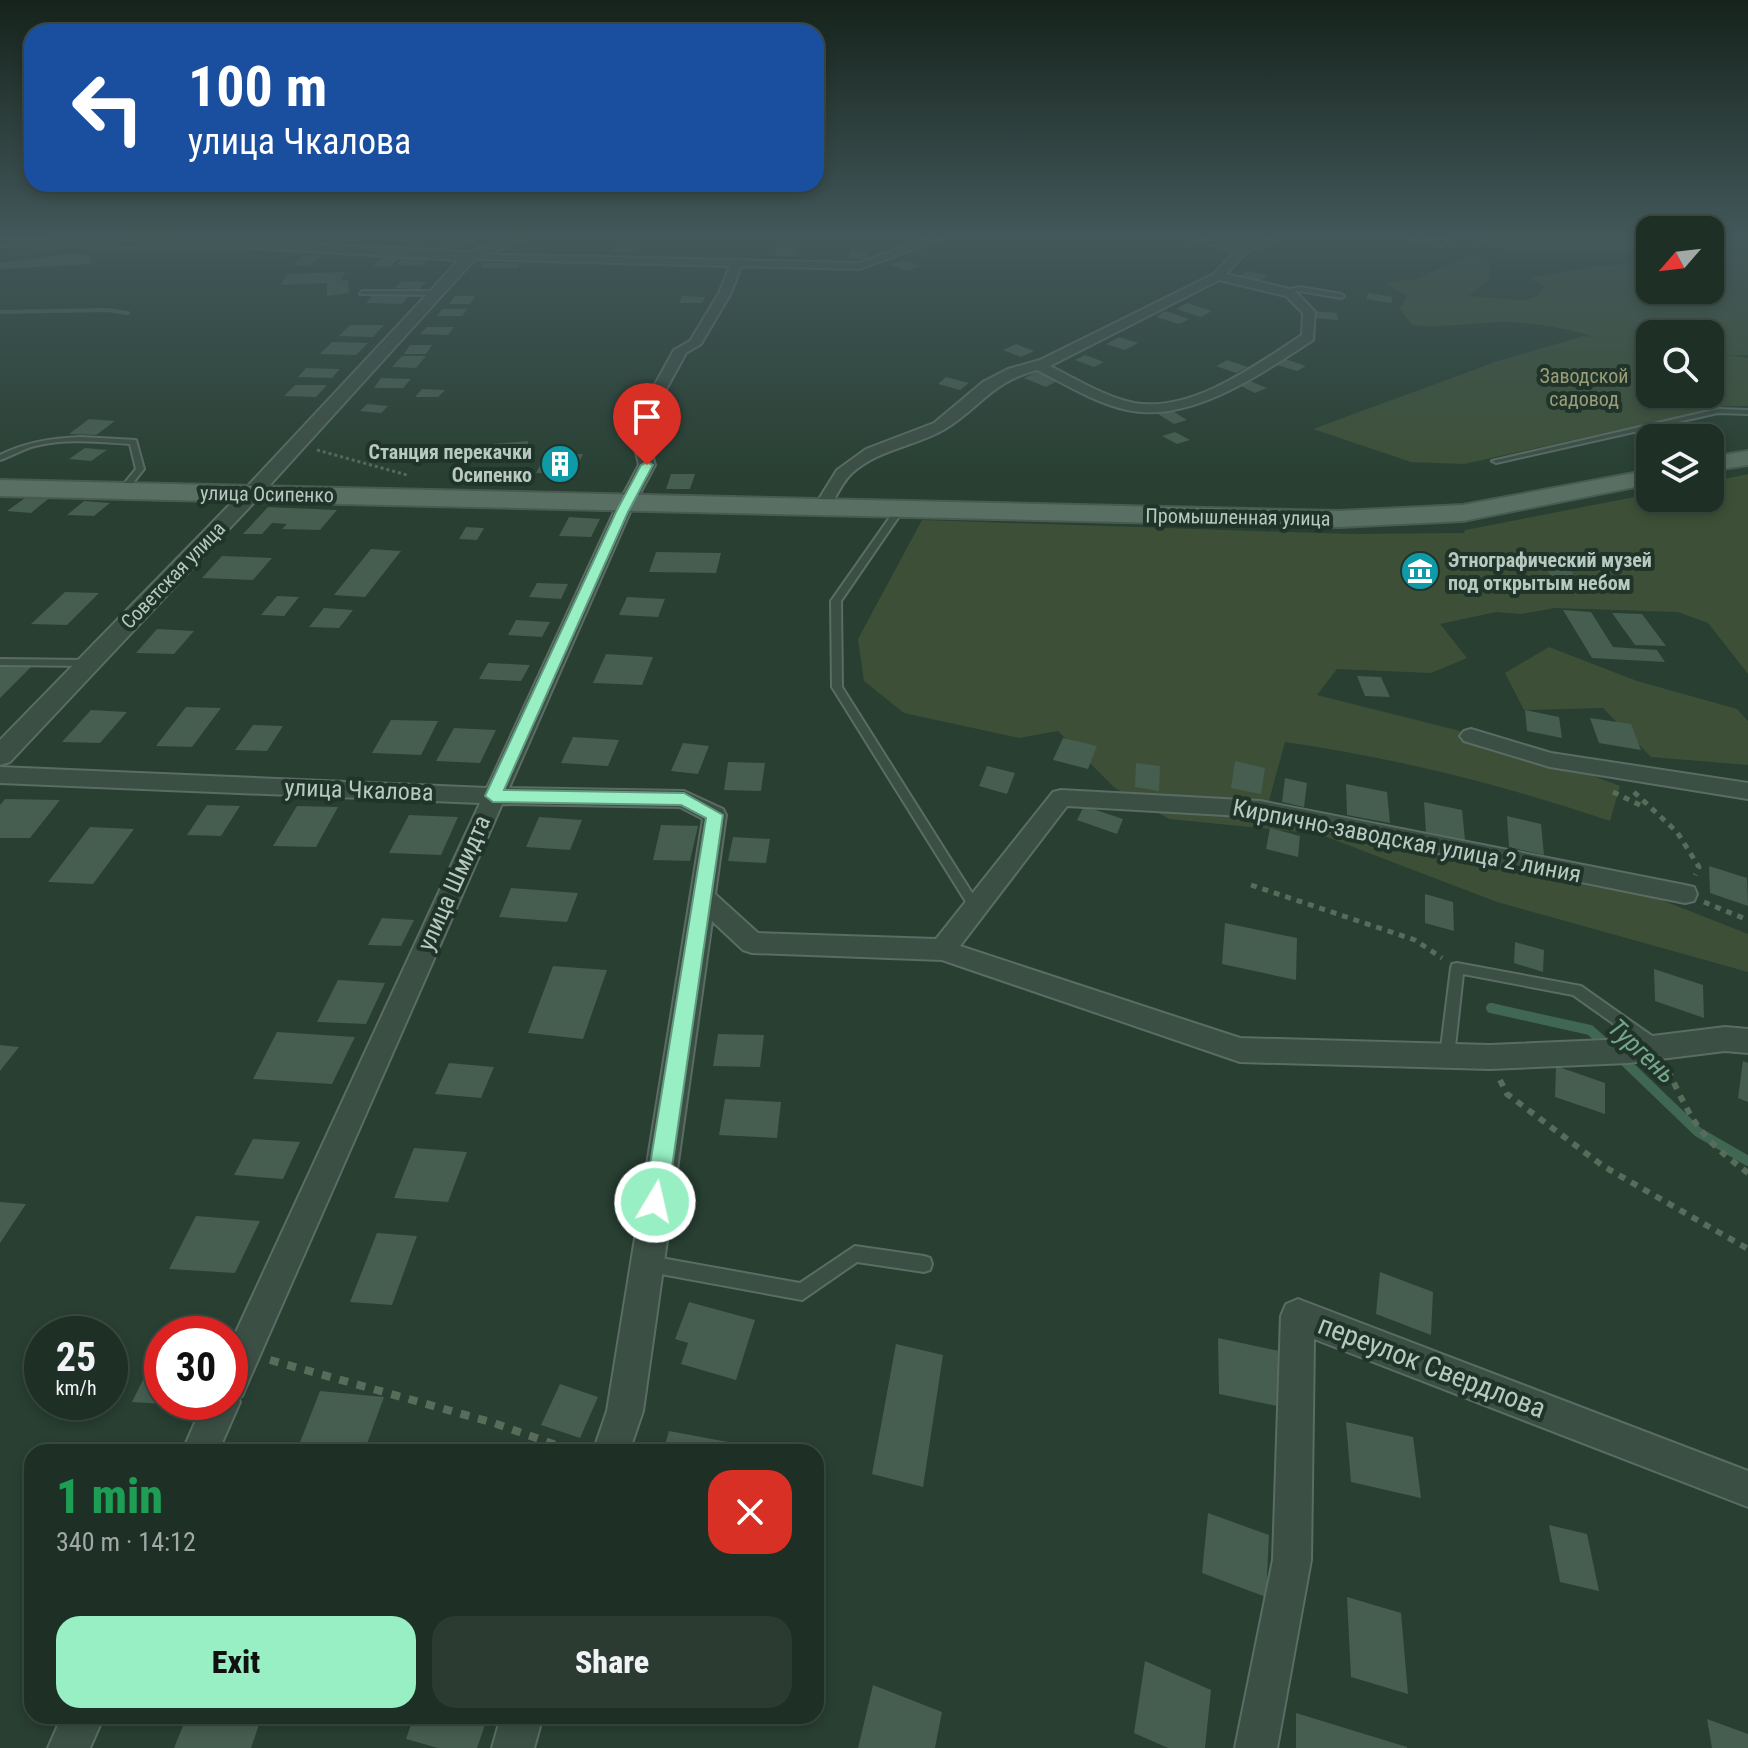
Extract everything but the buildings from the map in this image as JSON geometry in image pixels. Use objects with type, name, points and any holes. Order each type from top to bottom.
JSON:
[{"type":"main road","points":[[1724,462],[1748,458]]},
{"type":"main road","name":"Промышленная улица","points":[[822,507],[1339,519],[1463,513],[1636,480]]},
{"type":"main road","name":"улица Осипенко","points":[[0,488],[822,507]]},
{"type":"street","name":"Советская улица","points":[[0,756],[252,493],[411,320]]},
{"type":"street","name":"улица Шмидта","points":[[248,1344],[493,796],[626,504],[647,465],[638,428],[681,350],[695,344],[709,320]]},
{"type":"street","points":[[822,507],[843,473],[871,452],[939,426],[988,385],[1038,365],[1130,320]]},
{"type":"street","points":[[1038,365],[1128,407],[1149,410],[1246,378],[1308,337],[1309,320]]},
{"type":"street","points":[[1471,736],[1550,760],[1748,791]]},
{"type":"street","name":"улица Чкалова","points":[[0,775],[493,796],[684,799],[715,815],[701,896]]},
{"type":"street","name":"Кирпично-заводская улица 2 линия","points":[[942,950],[1061,798],[1260,809],[1685,894]]},
{"type":"street","points":[[701,896],[752,943],[942,950],[1240,1050],[1490,1057],[1617,1052],[1725,1039],[1748,1041]]},
{"type":"street","points":[[614,1444],[625,1411],[701,896]]},
{"type":"street","name":"переулок Свердлова","points":[[1256,1748],[1292,1560],[1298,1316],[1748,1489]]},
{"type":"street","points":[[204,1444],[214,1420]]},
{"type":"street","points":[[69,1748],[80,1724]]},
{"type":"street","points":[[513,1748],[520,1724]]},
{"type":"lane","points":[[1496,461],[1718,411],[1748,412]]},
{"type":"lane","points":[[0,458],[23,444],[45,440],[133,442],[140,469],[122,491]]},
{"type":"lane","points":[[900,509],[836,601],[837,687],[975,907]]},
{"type":"lane","points":[[0,662],[89,663]]},
{"type":"lane","points":[[1447,1056],[1457,968],[1576,990],[1658,1047]]},
{"type":"lane","points":[[646,1264],[802,1292],[855,1254],[924,1264]]},
{"type":"path","points":[[297,444],[415,478]]},
{"type":"path","points":[[1632,789],[1645,808],[1673,827],[1696,863]]},
{"type":"path","points":[[1251,885],[1415,940],[1457,968]]},
{"type":"path","points":[[1685,894],[1748,920]]},
{"type":"path","points":[[1658,1047],[1688,1114],[1708,1143],[1748,1173]]},
{"type":"path","points":[[1490,1057],[1507,1094],[1603,1166],[1748,1249]]},
{"type":"path","points":[[248,1354],[494,1423],[553,1444]]},
{"type":"green space","name":"Заводской садовод","points":[[1408,320],[1748,320],[1748,355],[1728,355],[1748,358],[1748,406],[1724,406],[1724,320],[1636,320],[1636,408],[1717,408],[1464,464],[1411,462],[1313,429],[1495,362],[1584,336],[1594,337],[1524,323],[1412,325]]},
{"type":"green space","points":[[1748,474],[1748,674],[1708,623],[1678,612],[1555,608],[1521,614],[1496,612],[1440,624],[1467,658],[1431,673],[1337,669],[1317,695],[1504,742],[1620,786],[1610,821],[1449,774],[1285,742],[1267,808],[1621,884],[1748,934],[1748,972],[1497,902],[1319,834],[1169,819],[1115,788],[1058,731],[1019,738],[904,713],[864,681],[858,639],[922,520],[1351,534],[1464,533],[1465,530],[1636,497],[1636,512],[1724,512],[1724,479]]},
{"type":"green space","points":[[1549,647],[1637,681],[1737,709],[1748,721],[1748,765],[1651,757],[1603,708],[1524,710],[1505,673]]},
{"type":"waterway","name":"Тургень","points":[[1491,1008],[1590,1030],[1609,1047]]},
{"type":"waterway","name":"Тургень","points":[[1619,1056],[1698,1132],[1748,1161]]},
{"type":"place","name":"Станция перекачки Осипенко","points":[[560,464]]},
{"type":"place","name":"Этнографический музей под открытым небом","points":[[1420,571]]},
{"type":"route","points":[[647,465],[622,512],[493,796],[684,799],[715,815],[655,1202]]}]
